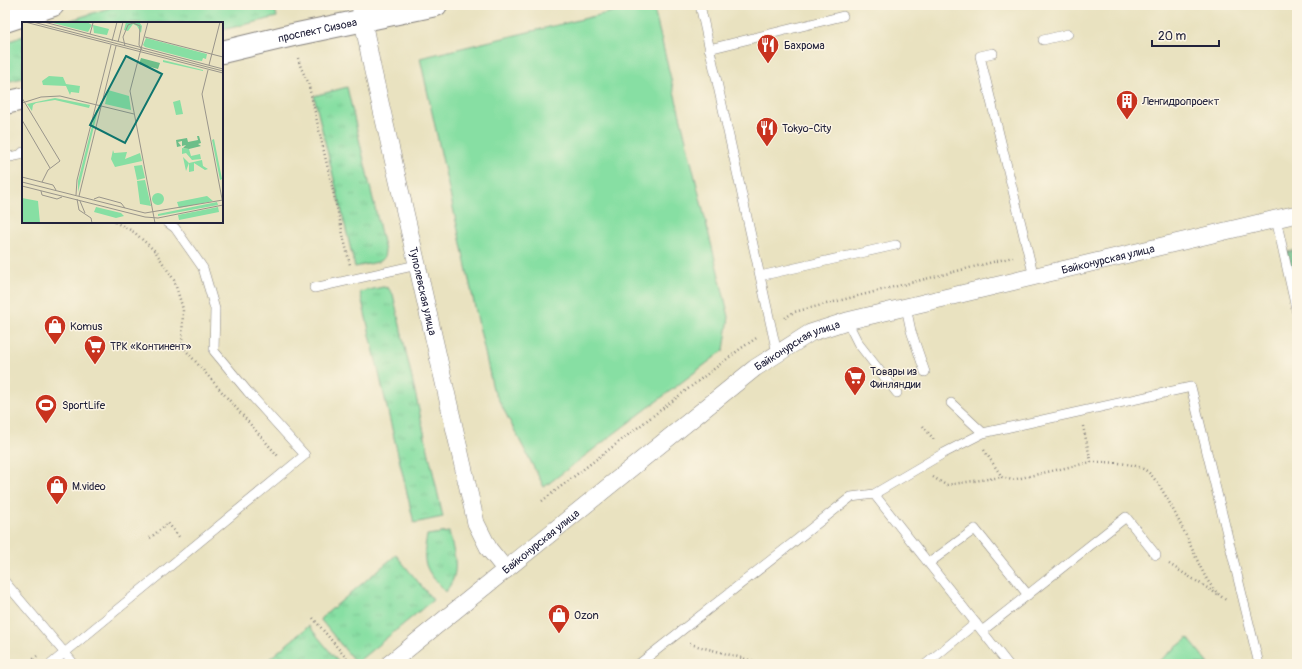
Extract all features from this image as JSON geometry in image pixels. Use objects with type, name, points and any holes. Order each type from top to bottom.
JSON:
[{"type":"street","points":[[5,21],[53,5]]},
{"type":"street","name":"проспект Сизова","points":[[223,52],[293,35],[362,13],[436,5]]},
{"type":"street","name":"Туполевская улица","points":[[362,13],[372,67],[476,523],[489,549],[506,570]]},
{"type":"street","name":"Байконурская улица","points":[[389,664],[755,368],[810,334],[847,321],[1297,214]]},
{"type":"lane","points":[[700,5],[778,353]]},
{"type":"lane","points":[[710,49],[843,16]]},
{"type":"lane","points":[[1043,40],[1068,34]]},
{"type":"lane","points":[[993,53],[980,56],[1034,277]]},
{"type":"lane","points":[[5,158],[20,155],[22,153]]},
{"type":"lane","points":[[1276,220],[1297,313]]},
{"type":"lane","points":[[51,664],[305,455],[248,392],[214,351],[215,309],[203,268],[175,228],[168,223]]},
{"type":"lane","points":[[760,276],[896,245]]},
{"type":"lane","points":[[314,288],[417,265]]},
{"type":"lane","points":[[906,307],[911,331],[925,372]]},
{"type":"lane","points":[[847,321],[858,343],[898,394]]},
{"type":"lane","points":[[639,664],[851,497],[874,494],[944,452],[983,433],[1191,387],[1259,664]]},
{"type":"lane","points":[[951,403],[983,433]]},
{"type":"lane","points":[[874,494],[1008,664]]},
{"type":"lane","points":[[982,631],[1126,517],[1156,555]]},
{"type":"lane","points":[[929,563],[975,529],[1028,595]]},
{"type":"lane","points":[[5,582],[74,664]]},
{"type":"lane","points":[[926,664],[976,623]]},
{"type":"path","points":[[298,58],[308,82],[351,266]]},
{"type":"path","points":[[117,223],[134,232],[155,251],[174,280],[183,309],[182,346],[278,456],[272,461]]},
{"type":"path","points":[[1080,412],[1091,462]]},
{"type":"path","points":[[920,467],[946,485],[1002,478]]},
{"type":"path","points":[[150,538],[168,523],[180,538],[174,543]]},
{"type":"path","points":[[1156,555],[1219,596]]},
{"type":"path","points":[[313,618],[351,664]]},
{"type":"path","points":[[670,639],[764,664]]},
{"type":"path","points":[[27,664],[54,641]]},
{"type":"green space","points":[[118,5],[274,5],[277,17],[223,30],[223,22],[65,22]]},
{"type":"green space","points":[[641,5],[653,5],[729,317],[724,350],[544,487],[493,389],[420,58]]},
{"type":"green space","points":[[22,36],[22,78],[5,82],[5,43]]},
{"type":"green space","points":[[347,87],[385,251],[384,258],[378,262],[355,267],[314,96]]},
{"type":"green space","points":[[1297,250],[1297,295],[1287,252]]},
{"type":"green space","points":[[383,287],[388,288],[393,294],[443,517],[414,523],[360,292]]},
{"type":"green space","points":[[449,532],[454,556],[455,571],[454,578],[445,592],[429,572],[425,561],[425,545],[427,535]]},
{"type":"green space","points":[[396,555],[433,600],[356,663],[320,619]]},
{"type":"green space","points":[[309,626],[340,664],[263,664]]},
{"type":"green space","points":[[1188,638],[1209,664],[1155,664]]},
{"type":"place","name":"Бахрома","points":[[768,64]]},
{"type":"place","name":"Ленгидропроект","points":[[1127,120]]},
{"type":"place","name":"Tokyo-City","points":[[767,148]]},
{"type":"place","name":"Komus","points":[[55,346]]},
{"type":"place","name":"ТРК «Континент»","points":[[95,366]]},
{"type":"place","name":"Товары из Финляндии","points":[[855,396]]},
{"type":"place","name":"SportLife","points":[[46,424]]},
{"type":"place","name":"M.video","points":[[57,506]]},
{"type":"place","name":"Ozon","points":[[559,634]]}]
